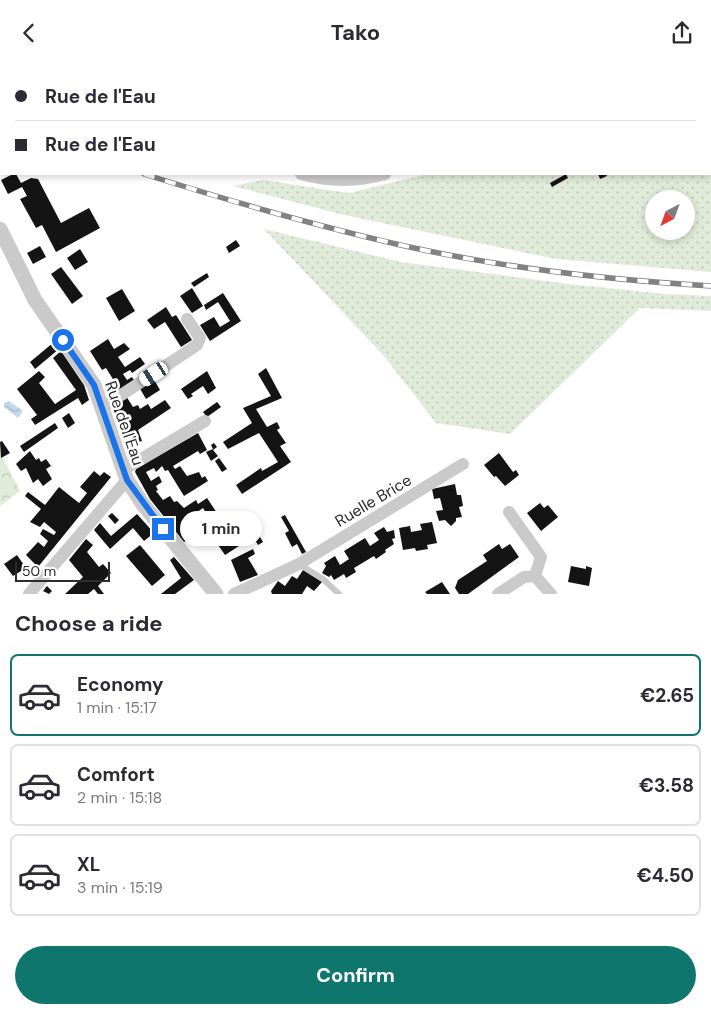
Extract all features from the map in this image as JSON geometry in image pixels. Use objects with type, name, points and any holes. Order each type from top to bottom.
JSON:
[{"type":"street","points":[[306,175],[334,180],[362,179],[380,175]]},
{"type":"street","name":"Rue de l'Eau","points":[[0,229],[36,301],[89,375],[103,407],[125,475],[142,503],[216,594]]},
{"type":"street","points":[[103,407],[197,345],[200,338],[187,319]]},
{"type":"street","points":[[29,594],[125,475],[205,421]]},
{"type":"street","name":"Ruelle Brice","points":[[234,594],[299,564],[463,464]]},
{"type":"street","points":[[509,512],[542,557],[536,576]]},
{"type":"street","points":[[498,594],[524,577],[536,576]]},
{"type":"street","points":[[536,576],[551,594]]},
{"type":"lane","points":[[299,564],[323,579],[339,594]]},
{"type":"green space","points":[[424,175],[711,175],[711,272],[556,259],[344,215],[233,186],[263,180],[349,193]]},
{"type":"green space","points":[[264,229],[401,262],[569,284],[665,294],[711,296],[711,311],[640,308],[510,434],[436,423],[384,356]]},
{"type":"green space","points":[[0,452],[20,491],[0,506]]},
{"type":"water","points":[[9,401],[23,411],[18,418],[4,407],[4,403]]},
{"type":"building","points":[[11,175],[17,175],[21,183],[31,178],[38,179],[61,223],[89,208],[100,228],[56,252],[42,225],[36,228],[20,199],[27,196],[22,187],[8,194],[1,180]]},
{"type":"building","points":[[564,175],[568,178],[552,187],[550,183]]},
{"type":"building","points":[[598,175],[606,175],[607,176],[600,179]]},
{"type":"building","points":[[236,240],[240,246],[229,253],[226,247]]},
{"type":"building","points":[[40,246],[46,257],[33,264],[27,253]]},
{"type":"building","points":[[80,249],[88,262],[75,270],[67,258]]},
{"type":"building","points":[[61,267],[83,296],[72,304],[51,274]]},
{"type":"building","points":[[207,273],[209,277],[194,287],[191,283]]},
{"type":"building","points":[[192,288],[203,306],[192,313],[180,296]]},
{"type":"building","points":[[122,289],[135,311],[119,321],[106,298]]},
{"type":"building","points":[[223,293],[241,321],[210,341],[200,325],[214,317],[220,327],[230,321],[218,302],[206,310],[204,305]]},
{"type":"building","points":[[166,307],[172,317],[176,315],[192,340],[181,347],[165,322],[154,329],[147,320]]},
{"type":"building","points":[[108,339],[114,349],[124,343],[130,349],[118,357],[125,367],[140,357],[145,364],[132,373],[130,370],[123,374],[127,380],[132,377],[134,380],[116,392],[113,387],[116,384],[106,368],[102,370],[90,351]]},
{"type":"building","points":[[54,342],[59,349],[35,369],[30,362]]},
{"type":"building","points":[[61,351],[84,385],[89,400],[82,405],[78,398],[35,425],[31,419],[37,415],[17,389],[39,371],[45,377],[39,383],[55,404],[76,390],[53,358]]},
{"type":"building","points":[[266,368],[282,398],[256,409],[267,427],[277,422],[280,428],[277,430],[286,443],[280,446],[291,462],[242,494],[236,485],[261,468],[262,471],[278,462],[259,433],[228,449],[223,442],[252,423],[243,408],[271,396],[258,374]]},
{"type":"building","points":[[207,371],[216,388],[208,394],[203,386],[191,394],[193,396],[188,399],[181,389]]},
{"type":"building","points":[[153,378],[160,390],[146,399],[139,387]]},
{"type":"building","points":[[126,396],[133,407],[138,405],[140,409],[148,404],[151,409],[165,400],[171,408],[138,430],[142,441],[136,443],[138,447],[129,452],[112,405]]},
{"type":"building","points":[[217,402],[221,407],[207,417],[203,412]]},
{"type":"building","points":[[69,413],[75,423],[68,428],[62,418]]},
{"type":"building","points":[[55,423],[58,428],[24,452],[20,446]]},
{"type":"building","points":[[198,433],[207,450],[200,454],[198,451],[173,466],[175,469],[180,466],[187,476],[199,472],[202,478],[205,476],[208,481],[184,496],[168,470],[165,471],[162,466],[156,472],[154,468],[146,472],[151,481],[159,476],[162,482],[156,486],[158,490],[156,491],[163,500],[170,496],[174,502],[177,501],[184,508],[196,500],[198,504],[207,498],[239,546],[225,555],[212,536],[219,532],[213,523],[184,542],[150,499],[135,472],[136,469]],"holes":[[[203,508],[208,516],[187,530],[181,523]]]},
{"type":"building","points":[[2,441],[10,453],[1,458],[0,442]]},
{"type":"building","points":[[214,443],[217,447],[213,450],[218,456],[211,461],[206,452],[213,449],[211,445]]},
{"type":"building","points":[[30,451],[36,460],[39,458],[41,462],[46,459],[51,466],[46,469],[52,479],[43,486],[38,479],[33,483],[26,468],[21,471],[16,464]]},
{"type":"building","points":[[499,453],[513,472],[516,470],[519,475],[505,486],[484,465]]},
{"type":"building","points":[[219,458],[227,469],[222,472],[215,461]]},
{"type":"building","points":[[94,471],[100,476],[104,472],[111,477],[38,567],[26,555],[38,542],[44,547],[48,541],[40,534],[43,529],[54,535],[56,532],[44,522],[40,527],[30,522],[41,509],[25,496],[28,492],[45,505],[59,487],[79,503],[87,493],[80,487]]},
{"type":"building","points":[[455,484],[457,495],[461,495],[463,506],[459,507],[462,517],[456,518],[456,521],[451,526],[445,520],[439,521],[436,511],[443,510],[440,498],[434,499],[432,489]]},
{"type":"building","points":[[540,503],[544,508],[548,505],[558,517],[541,531],[527,513]]},
{"type":"building","points":[[112,513],[119,520],[115,524],[108,516]]},
{"type":"building","points":[[137,514],[154,533],[144,541],[133,528],[110,549],[94,530],[100,523],[111,536]]},
{"type":"building","points":[[285,515],[306,552],[302,554],[297,544],[292,547],[285,533],[289,531],[281,517]]},
{"type":"building","points":[[432,522],[437,543],[427,545],[428,549],[416,551],[415,548],[403,550],[399,528],[410,526],[411,532],[422,530],[420,524]]},
{"type":"building","points":[[384,527],[387,532],[394,530],[395,538],[392,539],[394,544],[385,550],[386,552],[376,559],[374,556],[354,568],[356,572],[346,578],[344,574],[334,580],[331,575],[329,577],[322,573],[326,566],[324,563],[335,556],[340,565],[349,559],[344,551],[365,538],[370,546],[379,540],[374,533]]},
{"type":"building","points":[[257,532],[263,542],[258,545],[252,535]]},
{"type":"building","points":[[86,539],[93,545],[87,552],[99,567],[103,564],[111,573],[98,586],[104,594],[98,594],[94,589],[88,594],[65,594],[83,577],[69,560]]},
{"type":"building","points":[[499,544],[502,549],[510,544],[519,557],[468,594],[459,594],[455,588],[458,580],[487,561],[483,555]]},
{"type":"building","points":[[140,545],[165,575],[152,586],[126,556]]},
{"type":"building","points":[[253,549],[255,554],[248,558],[258,575],[240,582],[231,560]]},
{"type":"building","points":[[17,555],[26,568],[13,576],[4,564]]},
{"type":"building","points":[[174,557],[194,580],[175,594],[161,594],[181,578],[170,560]]},
{"type":"building","points":[[571,566],[586,569],[586,566],[592,568],[589,586],[568,582]]},
{"type":"building","points":[[303,570],[322,582],[314,591],[307,586],[302,594],[272,594],[271,591],[278,581],[285,586],[292,576],[297,579]]},
{"type":"building","points":[[442,582],[450,594],[427,594],[425,592]]},
{"type":"building","points":[[47,586],[52,591],[49,594],[43,591]]},
{"type":"railway","points":[[147,175],[312,223],[414,248],[562,273],[711,286]]},
{"type":"route","points":[[63,340],[89,375],[94,385],[127,480],[142,503],[163,529]]}]
